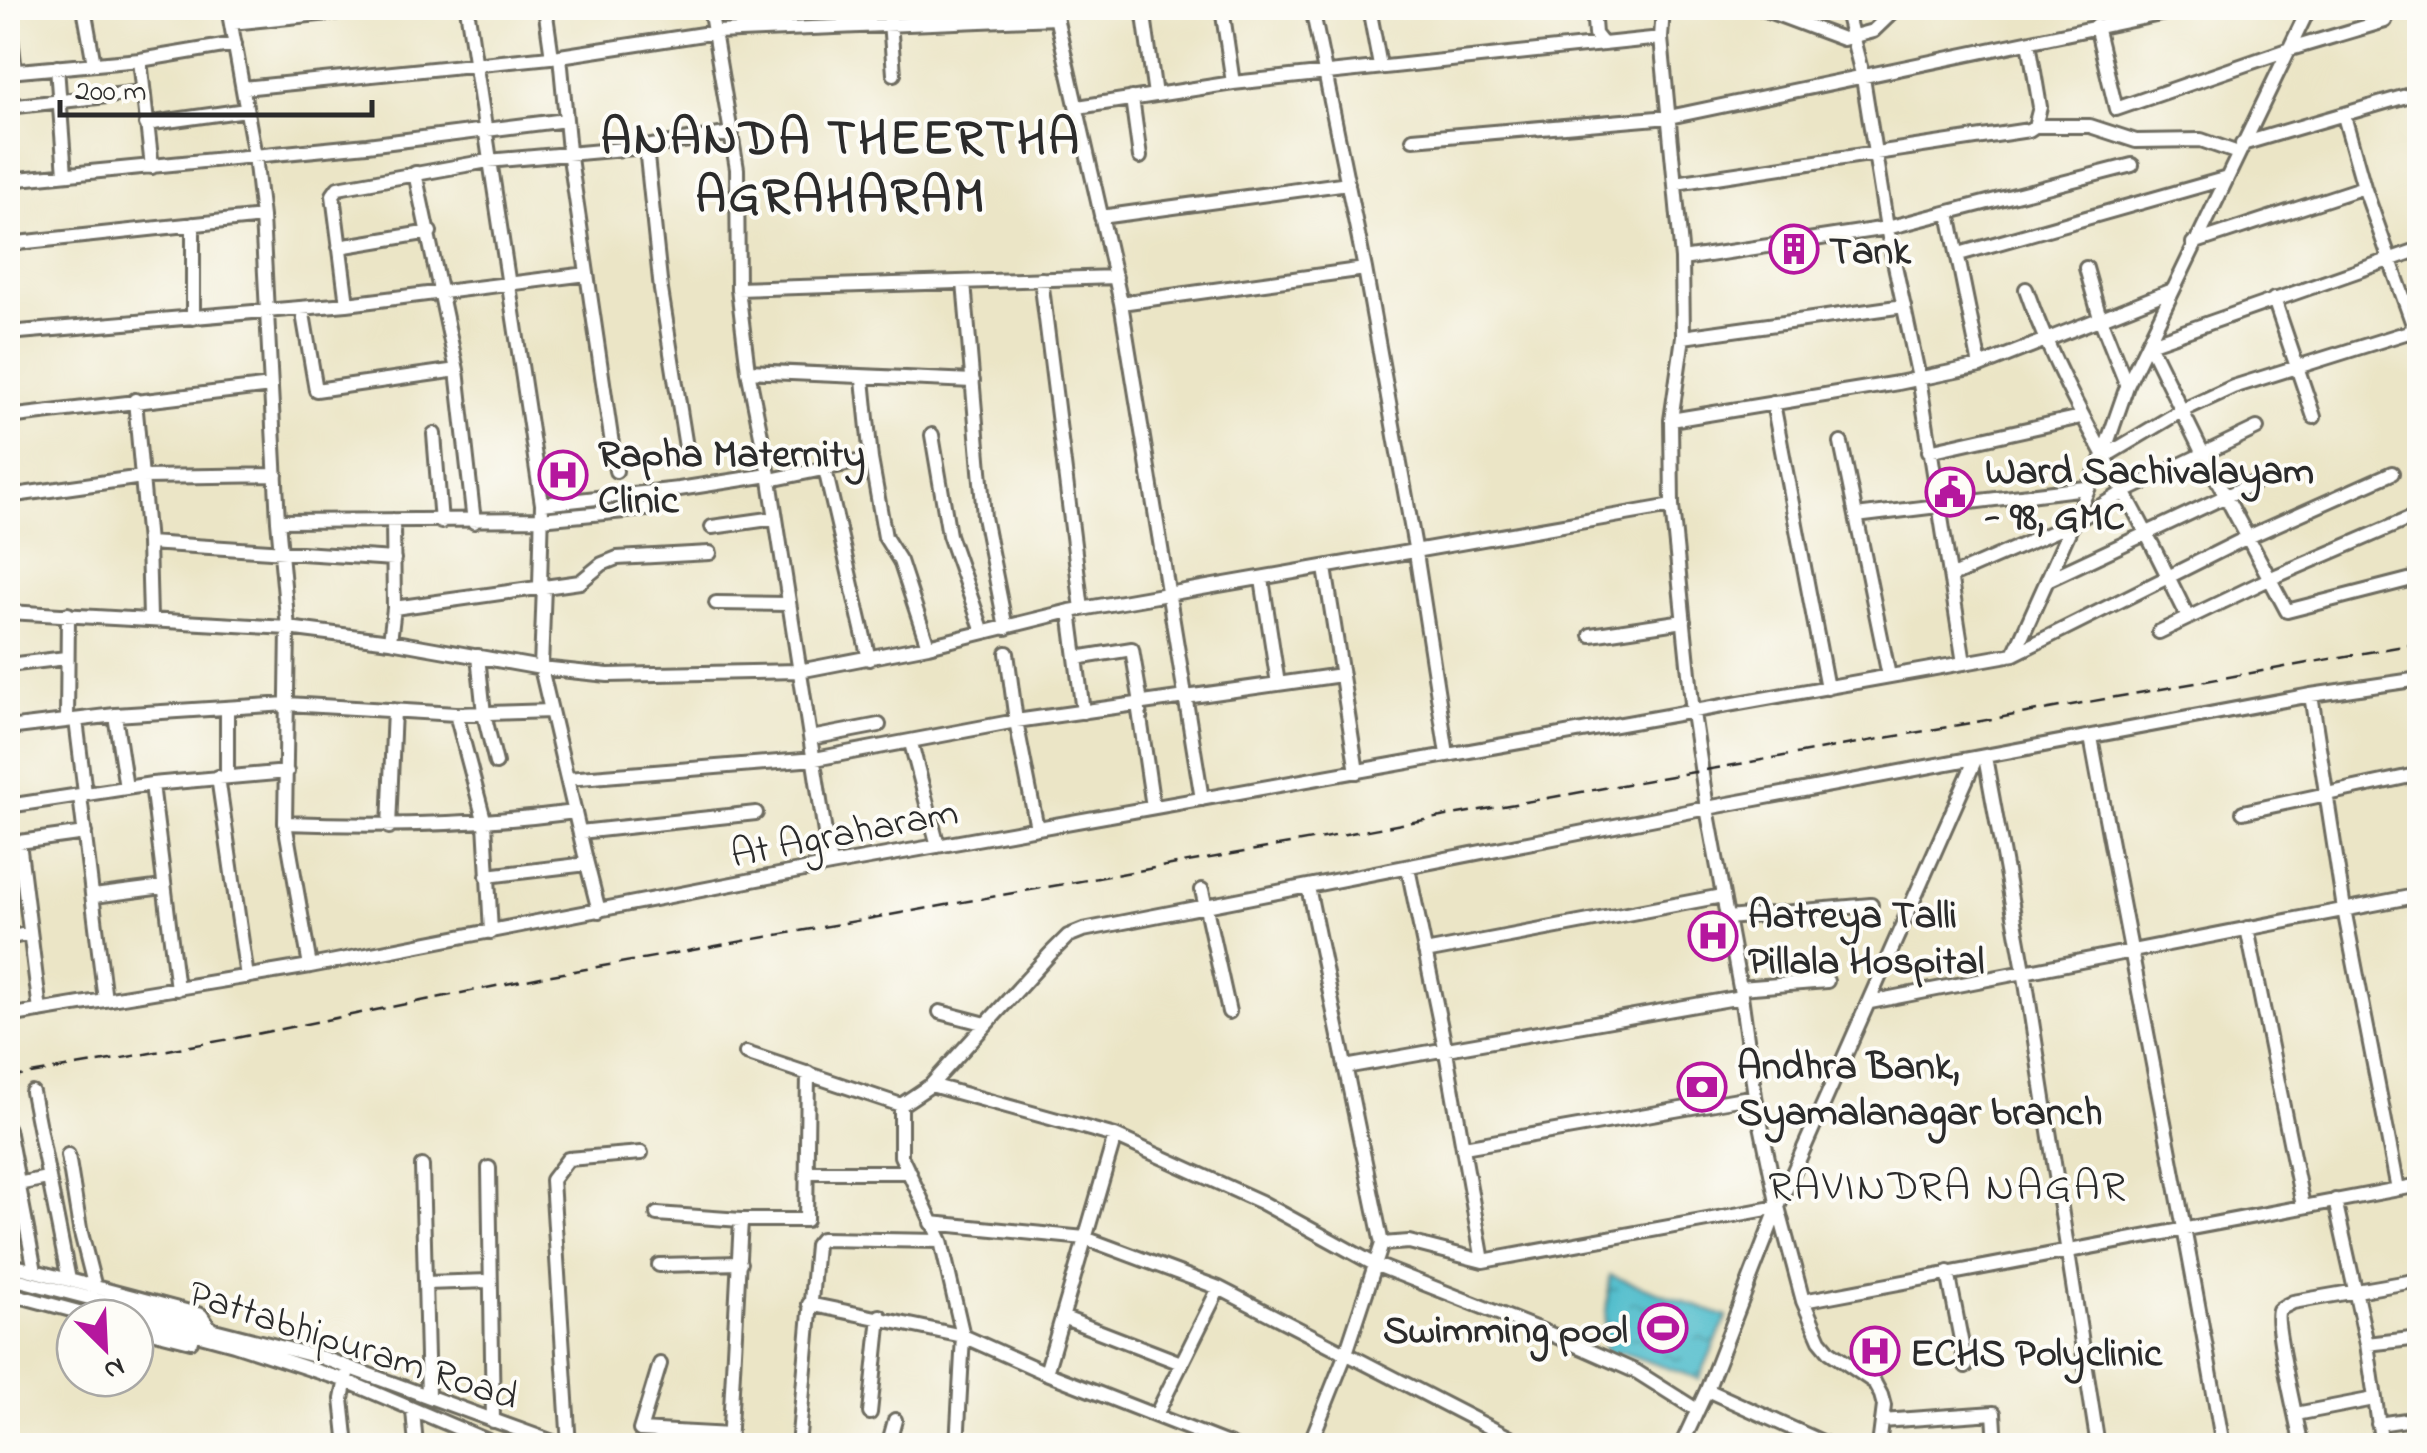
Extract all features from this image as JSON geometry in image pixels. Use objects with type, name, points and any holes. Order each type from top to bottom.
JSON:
[{"type":"street","points":[[84,8],[94,64]]},
{"type":"street","points":[[228,8],[262,217],[278,522],[288,628],[284,823],[310,966]]},
{"type":"street","points":[[231,23],[379,8]]},
{"type":"street","points":[[467,8],[542,504],[541,668],[598,911]]},
{"type":"street","points":[[545,8],[566,120],[616,470]]},
{"type":"street","points":[[710,8],[732,133],[739,205],[738,290],[748,371],[770,478],[830,866]]},
{"type":"street","points":[[889,8],[894,74]]},
{"type":"street","points":[[1143,8],[1156,95]]},
{"type":"street","points":[[1222,8],[1233,83]]},
{"type":"street","points":[[1312,8],[1365,269],[1447,754]]},
{"type":"street","points":[[1368,8],[1380,66]]},
{"type":"street","points":[[1593,8],[1595,34],[1603,44]]},
{"type":"street","points":[[1663,8],[1661,38],[1682,259],[1683,337],[1671,420],[1672,506],[1707,808],[1755,1096],[1803,1301],[1820,1340],[1830,1352],[1874,1382],[1882,1394],[1878,1446]]},
{"type":"street","points":[[1760,8],[1843,39],[1873,31],[1897,8]]},
{"type":"street","points":[[1845,8],[1863,78],[1887,228],[1919,378],[1964,663]]},
{"type":"street","points":[[1413,139],[1669,117],[2189,8]]},
{"type":"street","points":[[2014,654],[2102,458],[2127,386],[2170,291],[2309,8]]},
{"type":"street","points":[[8,12],[12,72],[140,60],[235,44]]},
{"type":"street","points":[[243,88],[556,56],[716,32],[1055,13],[1122,303],[1202,799]]},
{"type":"street","points":[[2116,109],[2385,21]]},
{"type":"street","points":[[2096,26],[2126,138]]},
{"type":"street","points":[[1078,107],[1233,83],[1661,38]]},
{"type":"street","points":[[2029,42],[2038,121]]},
{"type":"street","points":[[140,60],[152,168]]},
{"type":"street","points":[[57,67],[65,174]]},
{"type":"street","points":[[8,107],[143,92]]},
{"type":"street","points":[[2038,121],[2090,126],[2136,141],[2201,140],[2238,152],[2420,92]]},
{"type":"street","points":[[1132,98],[1140,157]]},
{"type":"street","points":[[146,124],[246,110]]},
{"type":"street","points":[[2102,458],[2181,411],[2233,388],[2297,367],[2417,337],[2364,187],[2344,116]]},
{"type":"street","points":[[8,180],[152,168],[566,120]]},
{"type":"street","points":[[1676,182],[2029,130],[2038,121]]},
{"type":"street","points":[[347,304],[334,191],[344,186],[488,161],[646,146],[732,133]]},
{"type":"street","points":[[646,146],[661,290],[688,460]]},
{"type":"street","points":[[1682,259],[1887,228],[2132,165]]},
{"type":"street","points":[[415,173],[457,370],[474,522]]},
{"type":"street","points":[[1959,254],[2224,179]]},
{"type":"street","points":[[1101,217],[1348,182]]},
{"type":"street","points":[[2193,243],[2364,187]]},
{"type":"street","points":[[1949,213],[1980,366]]},
{"type":"street","points":[[8,244],[262,217]]},
{"type":"street","points":[[193,318],[194,224]]},
{"type":"street","points":[[339,248],[430,232]]},
{"type":"street","points":[[2149,344],[2420,248]]},
{"type":"street","points":[[2086,268],[2100,318],[2127,386]]},
{"type":"street","points":[[1122,303],[1365,269]]},
{"type":"street","points":[[8,333],[347,304],[587,274]]},
{"type":"street","points":[[738,290],[1116,278]]},
{"type":"street","points":[[1040,280],[1076,610],[1082,712]]},
{"type":"street","points":[[964,282],[984,516],[1006,628]]},
{"type":"street","points":[[2026,289],[2044,341],[2081,417],[2188,617]]},
{"type":"street","points":[[1671,420],[1980,366],[2170,291]]},
{"type":"street","points":[[2274,299],[2314,418]]},
{"type":"street","points":[[1683,337],[1904,306]]},
{"type":"street","points":[[302,308],[316,390],[457,370]]},
{"type":"street","points":[[2149,344],[2202,454],[2287,611],[2420,577]]},
{"type":"street","points":[[748,371],[973,381]]},
{"type":"street","points":[[864,379],[870,459],[885,537],[900,561],[928,646]]},
{"type":"street","points":[[8,417],[271,386]]},
{"type":"street","points":[[135,400],[148,543],[150,618]]},
{"type":"street","points":[[1773,403],[1827,688]]},
{"type":"street","points":[[1929,451],[2081,417]]},
{"type":"street","points":[[1952,576],[2071,524],[2124,492],[2258,428]]},
{"type":"street","points":[[434,434],[441,522]]},
{"type":"street","points":[[932,435],[949,536],[983,632]]},
{"type":"street","points":[[1841,443],[1889,676]]},
{"type":"street","points":[[542,504],[770,478],[870,459]]},
{"type":"street","points":[[826,469],[869,659]]},
{"type":"street","name":"At Agraharam","points":[[8,1016],[310,966],[938,846],[2014,654],[2248,537],[2392,473]]},
{"type":"street","points":[[8,496],[142,477],[276,474]]},
{"type":"street","points":[[2047,580],[2271,475]]},
{"type":"street","points":[[1856,516],[2086,488]]},
{"type":"street","points":[[8,612],[288,628],[390,641],[541,668],[608,674],[800,672],[1076,610],[1672,506]]},
{"type":"street","points":[[278,522],[474,522],[657,508]]},
{"type":"street","points":[[712,527],[776,518]]},
{"type":"street","points":[[2159,632],[2411,518]]},
{"type":"street","points":[[390,641],[394,520]]},
{"type":"street","points":[[148,543],[394,559]]},
{"type":"street","points":[[394,608],[580,582],[616,558],[710,554]]},
{"type":"street","points":[[1325,568],[1357,772]]},
{"type":"street","points":[[1262,580],[1278,684]]},
{"type":"street","points":[[716,603],[788,604]]},
{"type":"street","points":[[68,614],[66,658],[105,1000]]},
{"type":"street","points":[[1591,636],[1684,621]]},
{"type":"street","points":[[1076,658],[1132,649],[1152,808]]},
{"type":"street","points":[[1007,653],[1037,828]]},
{"type":"street","points":[[478,656],[484,714],[496,763]]},
{"type":"street","points":[[8,665],[66,658]]},
{"type":"street","points":[[567,779],[815,759],[1016,721],[1341,675]]},
{"type":"street","points":[[901,1105],[931,1085],[1068,936],[1083,930],[1707,808],[2311,695],[2420,679]]},
{"type":"street","points":[[2311,695],[2344,909],[2398,1189]]},
{"type":"street","points":[[8,728],[287,704],[456,714],[551,711]]},
{"type":"street","points":[[227,709],[223,777],[247,977]]},
{"type":"street","points":[[389,827],[394,710]]},
{"type":"street","points":[[456,714],[485,823],[490,932]]},
{"type":"street","points":[[115,716],[126,788]]},
{"type":"street","points":[[811,738],[879,725]]},
{"type":"street","points":[[2091,736],[2130,952],[2187,1229],[2224,1446]]},
{"type":"street","points":[[911,742],[938,846]]},
{"type":"street","points":[[1980,758],[2024,970],[2098,1446]]},
{"type":"street","points":[[1681,1446],[1778,1207],[1980,758]]},
{"type":"street","points":[[8,806],[152,784],[287,772]]},
{"type":"street","points":[[2243,812],[2420,774]]},
{"type":"street","points":[[152,784],[177,989]]},
{"type":"street","points":[[284,823],[389,827],[485,823],[576,812]]},
{"type":"street","points":[[580,832],[756,813]]},
{"type":"street","points":[[40,1011],[19,842],[85,833]]},
{"type":"street","points":[[487,876],[587,864]]},
{"type":"street","points":[[1408,868],[1484,1261]]},
{"type":"street","points":[[94,896],[163,887]]},
{"type":"street","points":[[1308,887],[1382,1244],[1346,1353],[1309,1446]]},
{"type":"street","points":[[1202,890],[1229,1012]]},
{"type":"street","points":[[1870,1002],[2420,895]]},
{"type":"street","points":[[1425,952],[1722,896]]},
{"type":"street","points":[[1727,918],[1871,905]]},
{"type":"street","points":[[2248,928],[2303,1206]]},
{"type":"street","points":[[8,938],[30,933]]},
{"type":"street","points":[[1345,1067],[1446,1052],[1740,993],[1826,981]]},
{"type":"street","points":[[940,1012],[986,1024]]},
{"type":"street","points":[[746,1052],[901,1105]]},
{"type":"street","points":[[657,1214],[806,1220],[808,1074]]},
{"type":"street","points":[[931,1085],[1114,1136],[1261,1202],[1374,1264],[1637,1372],[1697,1410]]},
{"type":"street","points":[[32,1092],[69,1280]]},
{"type":"street","points":[[1464,1147],[1755,1096]]},
{"type":"street","points":[[901,1105],[902,1156],[941,1241],[963,1336],[958,1446]]},
{"type":"street","points":[[8,1129],[13,1186],[35,1270]]},
{"type":"street","points":[[1046,1373],[1114,1136]]},
{"type":"street","points":[[566,1446],[552,1180],[568,1159],[641,1153]]},
{"type":"street","points":[[68,1155],[95,1288]]},
{"type":"street","points":[[422,1166],[428,1396]]},
{"type":"street","points":[[489,1168],[493,1420]]},
{"type":"street","points":[[808,1172],[910,1172]]},
{"type":"street","points":[[13,1186],[48,1178]]},
{"type":"street","points":[[1803,1301],[2420,1185]]},
{"type":"street","points":[[2334,1200],[2367,1344],[2382,1446]]},
{"type":"street","points":[[1382,1244],[1409,1242],[1484,1261],[1778,1207]]},
{"type":"street","points":[[660,1364],[640,1430],[730,1440],[742,1220]]},
{"type":"street","points":[[931,1223],[1085,1238],[1219,1288],[1526,1446]]},
{"type":"street","points":[[798,1446],[809,1304],[820,1239],[941,1241]]},
{"type":"street","points":[[658,1264],[740,1263]]},
{"type":"street","points":[[8,1264],[202,1314],[208,1333],[192,1342],[155,1332]]},
{"type":"street","points":[[1948,1272],[1966,1366]]},
{"type":"street","name":"Pattabhipuram Road","points":[[8,1280],[175,1323],[428,1396],[566,1446]]},
{"type":"street","points":[[2302,1446],[2278,1313],[2281,1308],[2293,1302],[2420,1280]]},
{"type":"street","points":[[425,1283],[490,1281]]},
{"type":"street","points":[[1156,1415],[1219,1288]]},
{"type":"street","points":[[8,1294],[55,1306]]},
{"type":"street","points":[[809,1304],[963,1336],[1233,1446]]},
{"type":"street","points":[[870,1412],[880,1316]]},
{"type":"street","points":[[1062,1317],[1182,1363]]},
{"type":"street","points":[[2367,1344],[2420,1338]]},
{"type":"street","points":[[347,1446],[342,1399],[348,1374]]},
{"type":"street","name":"Pattabhipuram Road","points":[[348,1374],[467,1439],[500,1446]]},
{"type":"street","points":[[1706,1390],[1830,1446]]},
{"type":"street","points":[[2296,1414],[2374,1399]]},
{"type":"street","points":[[412,1410],[416,1446]]},
{"type":"street","points":[[1882,1421],[1994,1414],[1996,1446]]},
{"type":"street","points":[[2378,1424],[2420,1418]]},
{"type":"street","points":[[888,1446],[895,1420]]},
{"type":"water","name":"Swimming pool","points":[[1610,1275],[1727,1317],[1699,1379],[1621,1352],[1608,1360],[1603,1340]]},
{"type":"railway","points":[[8,1078],[236,1038],[541,977],[2420,643]]},
{"type":"place","name":"Tank","points":[[1794,249]]},
{"type":"place","name":"Rapha Maternity Clinic","points":[[563,475]]},
{"type":"place","name":"Ward Sachivalayam - 98, GMC","points":[[1950,492]]},
{"type":"place","name":"Aatreya Talli Pillala Hospital","points":[[1713,936]]},
{"type":"place","name":"Andhra Bank, Syamalanagar branch","points":[[1702,1087]]},
{"type":"place","name":"Swimming pool","points":[[1663,1328]]},
{"type":"place","name":"ECHS Polyclinic","points":[[1875,1351]]},
{"type":"district","name":"ANANDA THEERTHA AGRAHARAM","points":[[841,164]]},
{"type":"district","name":"RAVINDRA NAGAR","points":[[1948,1184]]}]
